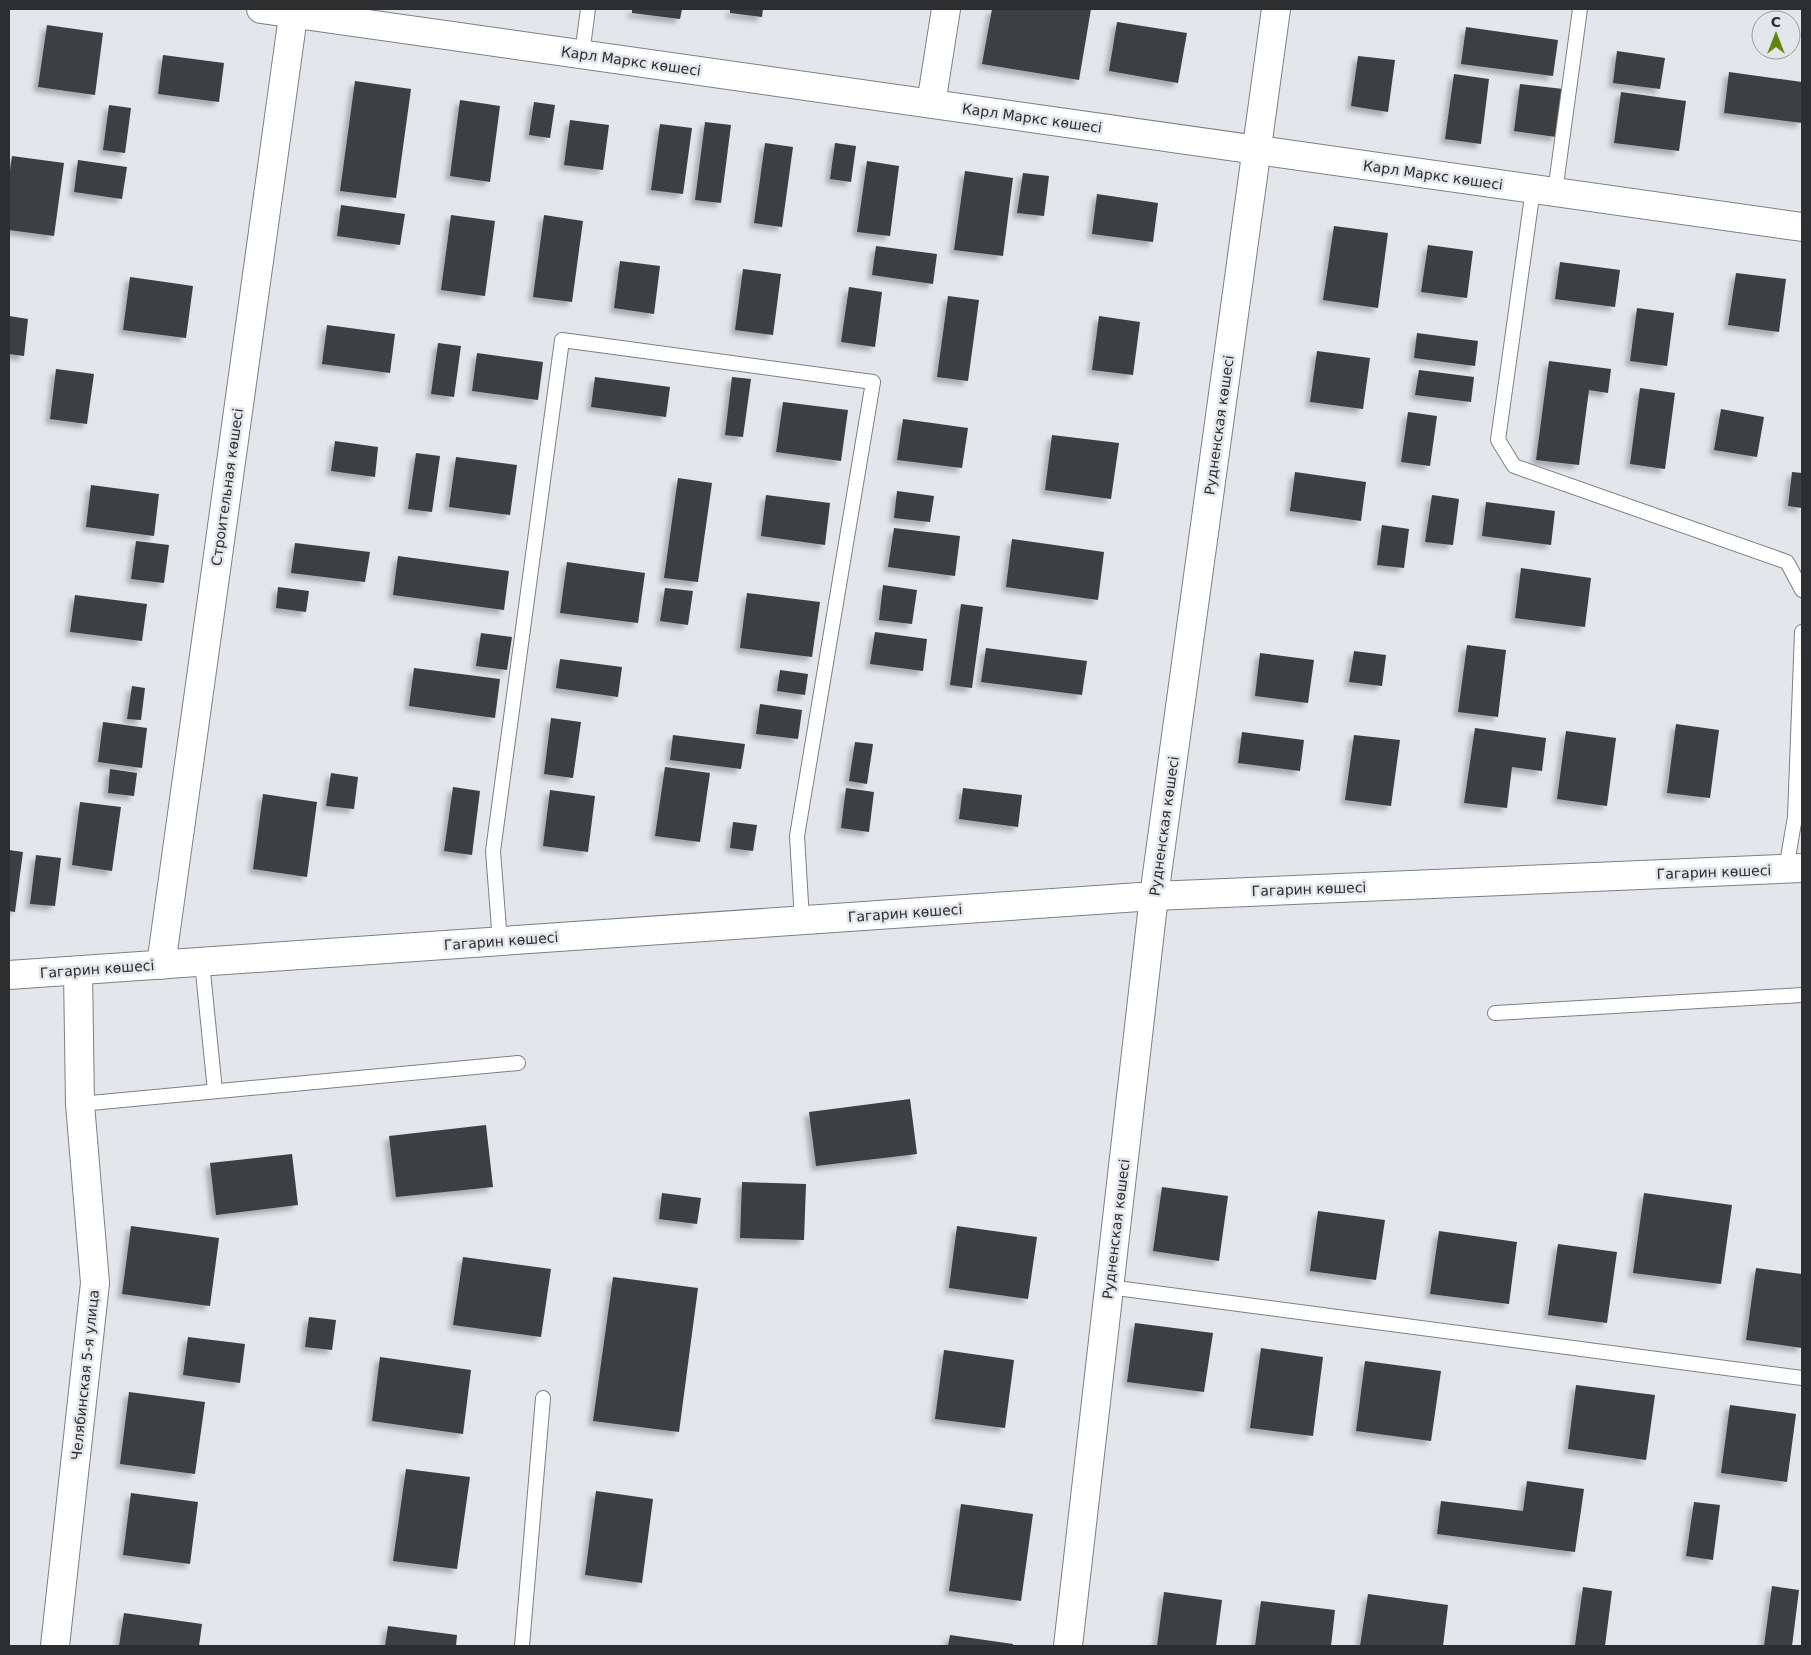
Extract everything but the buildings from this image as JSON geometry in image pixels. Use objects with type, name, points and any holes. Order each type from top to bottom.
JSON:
[{"type":"street","name":"Карл Маркс көшесі","points":[[261,9],[294,11],[931,104],[1802,227]]},
{"type":"street","points":[[931,104],[946,9]]},
{"type":"street","name":"Рудненская көшесі","points":[[1068,1646],[1154,896],[1276,9]]},
{"type":"street","name":"Строительная көшесі","points":[[161,965],[294,11]]},
{"type":"street","name":"Гагарин көшесі","points":[[9,975],[1154,896],[1794,868]]},
{"type":"street","name":"Челябинская 5-я улица","points":[[55,1646],[95,1283],[80,1104],[78,971]]},
{"type":"lane","points":[[582,54],[588,9]]},
{"type":"lane","points":[[1580,9],[1498,440],[1514,466],[1787,562],[1802,590]]},
{"type":"lane","points":[[500,942],[493,851],[562,340],[874,382],[797,836],[802,920]]},
{"type":"lane","points":[[1794,868],[1802,632]]},
{"type":"lane","points":[[202,962],[215,1091]]},
{"type":"lane","points":[[1495,1013],[1802,995]]},
{"type":"lane","points":[[80,1104],[518,1063]]},
{"type":"lane","points":[[1109,1287],[1802,1378]]},
{"type":"lane","points":[[522,1646],[543,1398]]}]
